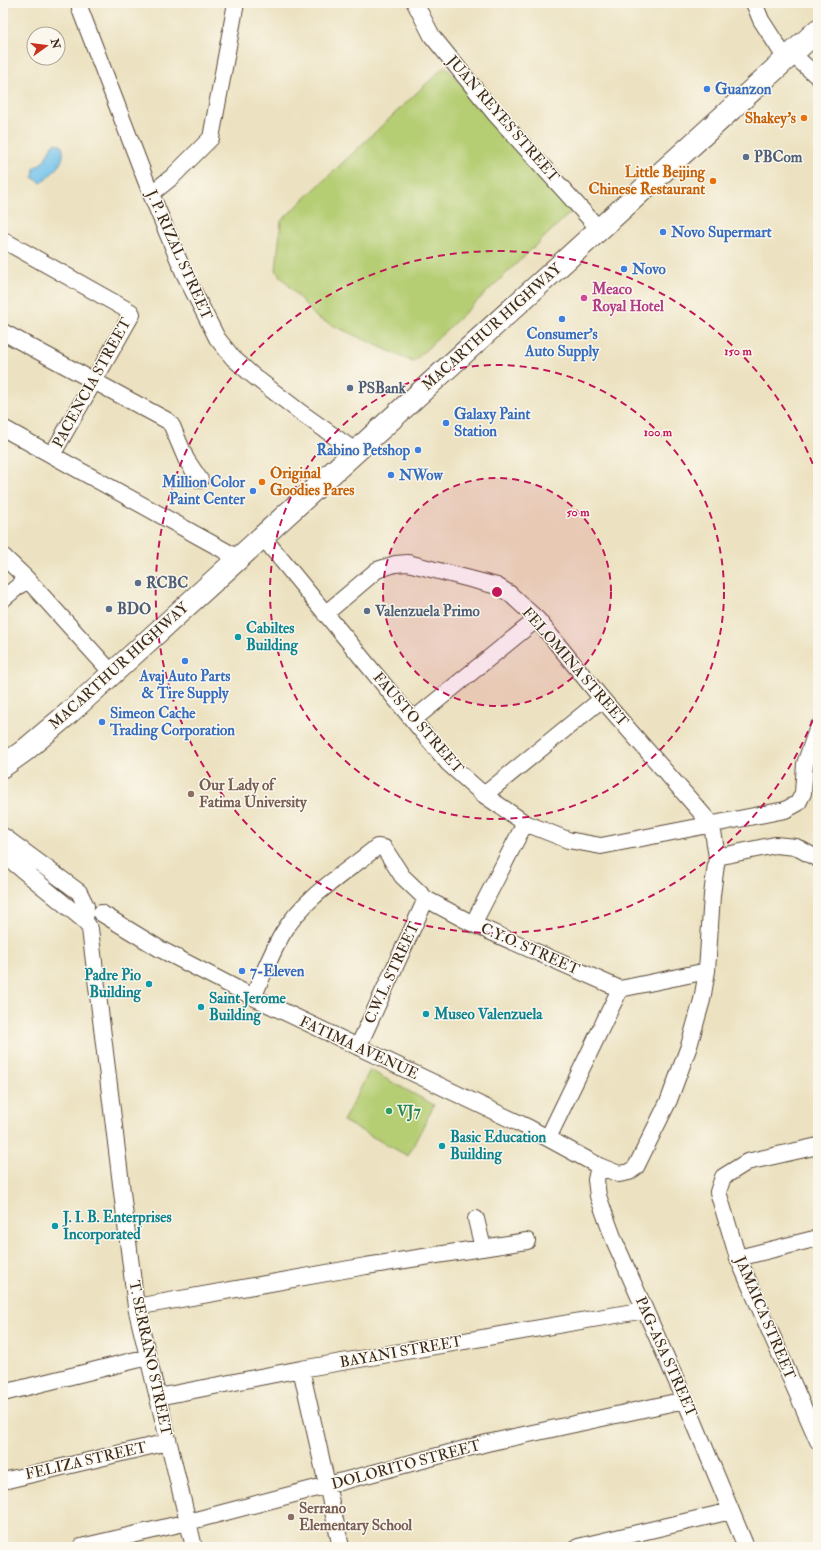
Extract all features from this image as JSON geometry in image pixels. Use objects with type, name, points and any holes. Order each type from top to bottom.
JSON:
[{"type":"highway","name":"MACARTHUR HIGHWAY","points":[[3,766],[24,751],[68,713],[818,30]]},
{"type":"street","name":"J. P. RIZAL STREET","points":[[80,3],[80,9],[151,194],[184,273],[217,338],[233,358],[251,374],[300,412],[355,451]]},
{"type":"street","points":[[151,194],[172,177],[211,138],[236,3]]},
{"type":"street","name":"JUAN REYES STREET","points":[[415,3],[432,36],[491,109],[599,229]]},
{"type":"street","points":[[754,3],[761,20],[789,56],[818,77]]},
{"type":"street","name":"PACENCIA STREET","points":[[3,240],[131,312],[132,314],[95,383],[52,455]]},
{"type":"street","points":[[3,332],[95,383],[168,421],[172,426],[186,459],[200,480]]},
{"type":"street","points":[[3,428],[238,558]]},
{"type":"street","name":"FAUSTO STREET","points":[[262,536],[448,762],[484,795],[524,823],[568,840],[601,846],[785,810],[798,803],[811,777],[805,764],[818,727]]},
{"type":"street","points":[[3,556],[27,579],[112,673]]},
{"type":"street","name":"FELOMINA STREET","points":[[325,614],[377,570],[395,564],[408,563],[497,586],[510,594],[537,620],[602,699],[712,825]]},
{"type":"street","points":[[3,598],[27,579]]},
{"type":"street","points":[[413,720],[537,620]]},
{"type":"street","points":[[484,795],[602,699]]},
{"type":"street","points":[[473,924],[524,823]]},
{"type":"street","name":"FATIMA AVENUE","points":[[101,913],[160,949],[253,997],[441,1086],[548,1138],[599,1166],[619,1174],[629,1172],[636,1167],[669,1100],[689,1046],[707,971],[712,895],[717,857],[712,825]]},
{"type":"street","name":"T. SERRANO STREET","points":[[3,836],[79,892],[86,906],[87,925],[136,1307],[194,1547]]},
{"type":"street","points":[[717,857],[775,845],[796,847],[818,859]]},
{"type":"street","name":"C.Y.O. STREET","points":[[253,997],[282,934],[303,907],[378,847],[384,848],[402,876],[426,899],[473,924],[620,989]]},
{"type":"street","points":[[3,854],[87,925]]},
{"type":"street","name":"C.W.L. STREET","points":[[358,1047],[426,899]]},
{"type":"street","points":[[548,1138],[620,989],[707,971]]},
{"type":"street","name":"JAMAICA STREET","points":[[818,1146],[747,1162],[723,1177],[718,1192],[738,1258],[818,1441]]},
{"type":"street","name":"PAG-ASA STREET","points":[[599,1166],[596,1180],[598,1196],[614,1240],[685,1400],[746,1547]]},
{"type":"street","points":[[476,1219],[483,1248]]},
{"type":"street","points":[[738,1258],[818,1238]]},
{"type":"street","points":[[136,1307],[366,1266],[527,1241]]},
{"type":"street","name":"BAYANI STREET","points":[[158,1397],[301,1369],[645,1310]]},
{"type":"street","points":[[3,1392],[148,1357]]},
{"type":"street","points":[[301,1369],[326,1487],[341,1547]]},
{"type":"street","name":"DOLORITO STREET","points":[[81,1547],[326,1487],[487,1443],[685,1400]]},
{"type":"street","name":"FELIZA STREET","points":[[3,1481],[168,1442]]},
{"type":"street","points":[[578,1547],[731,1511]]},
{"type":"green space","points":[[445,66],[573,210],[413,362],[317,318],[276,271],[281,221]]},
{"type":"green space","points":[[370,1070],[434,1105],[408,1156],[343,1121]]},
{"type":"water","points":[[56,143],[62,146],[63,157],[58,167],[42,183],[33,178],[34,168],[44,161],[52,145]]},
{"type":"place","name":"Guanzon","points":[[707,89]]},
{"type":"place","name":"Shakey's","points":[[804,118]]},
{"type":"place","name":"PBCom","points":[[746,157]]},
{"type":"place","name":"Little Beijing Chinese Restaurant","points":[[713,181]]},
{"type":"place","name":"Novo Supermart","points":[[663,232]]},
{"type":"place","name":"Novo","points":[[624,269]]},
{"type":"place","name":"Meaco Royal Hotel","points":[[584,298]]},
{"type":"place","name":"Consumer's Auto Supply","points":[[562,319]]},
{"type":"place","name":"PSBank","points":[[350,388]]},
{"type":"place","name":"Galaxy Paint Station","points":[[446,423]]},
{"type":"place","name":"Rabino Petshop","points":[[418,450]]},
{"type":"place","name":"NWow","points":[[391,475]]},
{"type":"place","name":"Original Goodies Pares","points":[[262,482]]},
{"type":"place","name":"Million Color Paint Center","points":[[253,491]]},
{"type":"place","name":"RCBC","points":[[138,583]]},
{"type":"place","name":"BDO","points":[[109,609]]},
{"type":"place","name":"Valenzuela Primo","points":[[367,611]]},
{"type":"place","name":"Cabiltes Building","points":[[238,637]]},
{"type":"place","name":"Avaj Auto Parts & Tire Supply","points":[[185,661]]},
{"type":"place","name":"Simeon Cache Trading Corporation","points":[[102,722]]},
{"type":"place","name":"Our Lady of Fatima University","points":[[191,794]]},
{"type":"place","name":"7-Eleven","points":[[242,971]]},
{"type":"place","name":"Padre Pio Building","points":[[149,984]]},
{"type":"place","name":"Saint Jerome Building","points":[[201,1007]]},
{"type":"place","name":"Museo Valenzuela","points":[[426,1014]]},
{"type":"place","name":"VJ7","points":[[389,1111]]},
{"type":"place","name":"Basic Education Building","points":[[442,1146]]},
{"type":"place","name":"J. I. B. Enterprises Incorporated","points":[[55,1226]]},
{"type":"place","name":"Serrano Elementary School","points":[[291,1517]]}]
